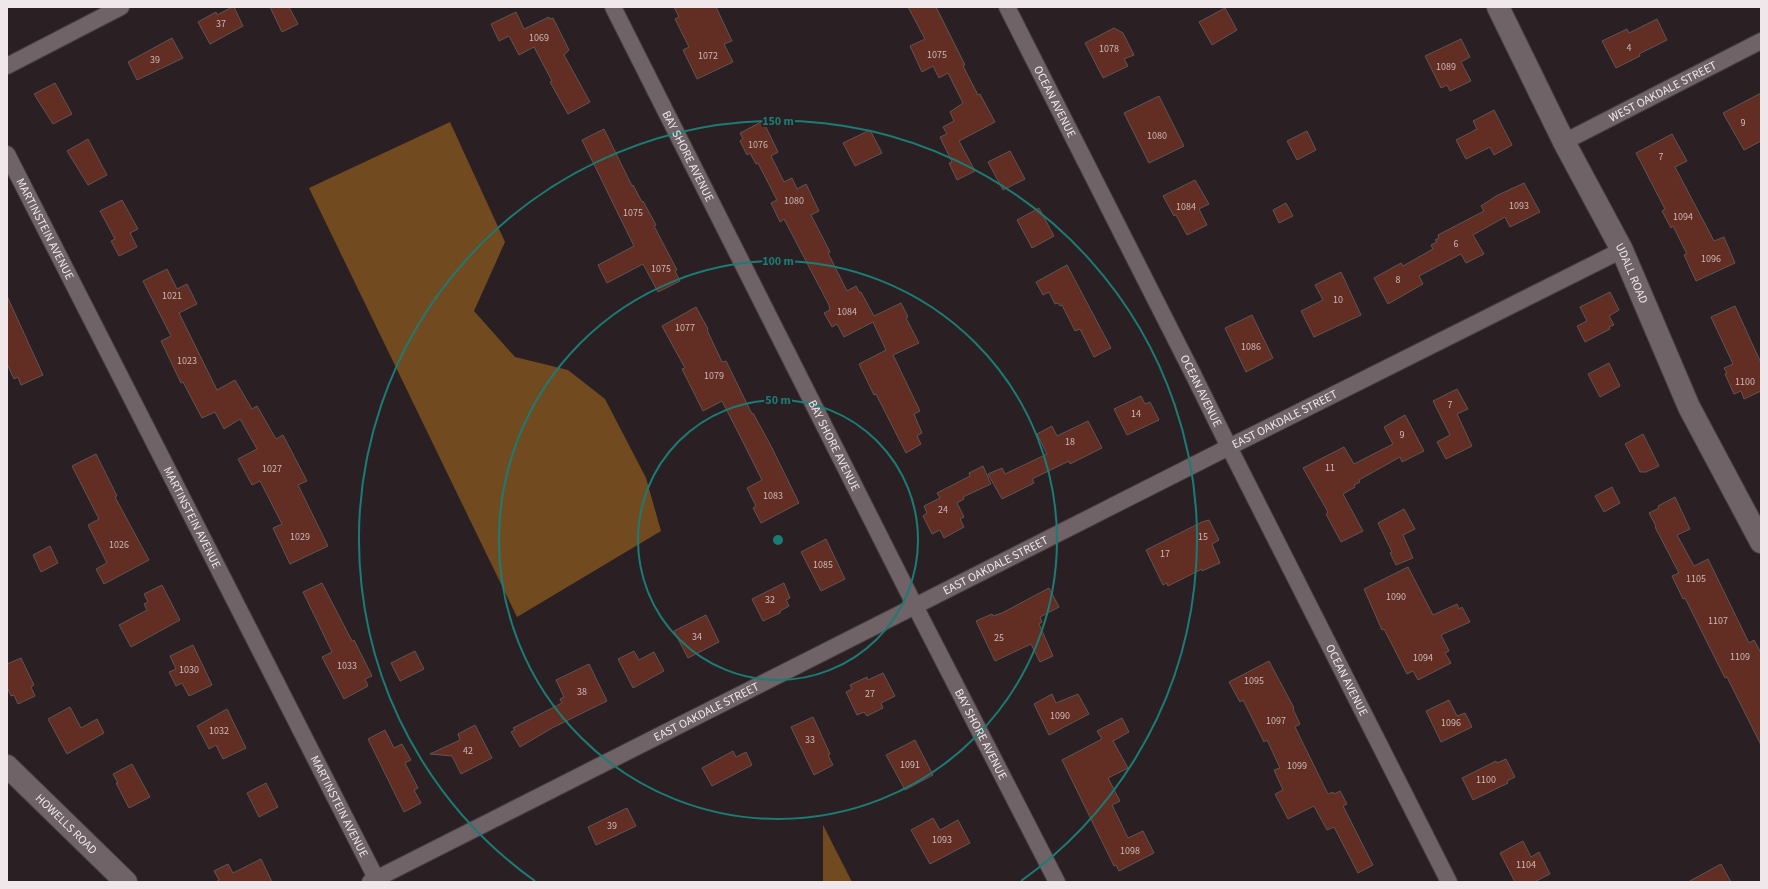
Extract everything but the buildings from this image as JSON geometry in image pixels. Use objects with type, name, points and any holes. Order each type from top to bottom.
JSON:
[{"type":"street","points":[[7,66],[121,7]]},
{"type":"street","name":"BAY SHORE AVENUE","points":[[613,7],[916,606],[1058,882]]},
{"type":"street","name":"OCEAN AVENUE","points":[[1007,7],[1449,882]]},
{"type":"street","name":"UDALL ROAD","points":[[1498,7],[1564,142],[1622,250],[1689,407],[1758,528]]},
{"type":"street","name":"WEST OAKDALE STREET","points":[[1564,142],[1761,41]]},
{"type":"street","name":"MARTINSTEIN AVENUE","points":[[7,154],[375,881]]},
{"type":"street","name":"EAST OAKDALE STREET","points":[[375,881],[1228,447],[1622,250]]},
{"type":"street","name":"HOWELLS ROAD","points":[[7,766],[126,882]]},
{"type":"shaded area","points":[[450,122],[505,242],[474,311],[515,357],[568,370],[605,399],[646,478],[661,531],[517,617],[309,188]]},
{"type":"shaded area","points":[[823,825],[852,882],[823,882]]}]
